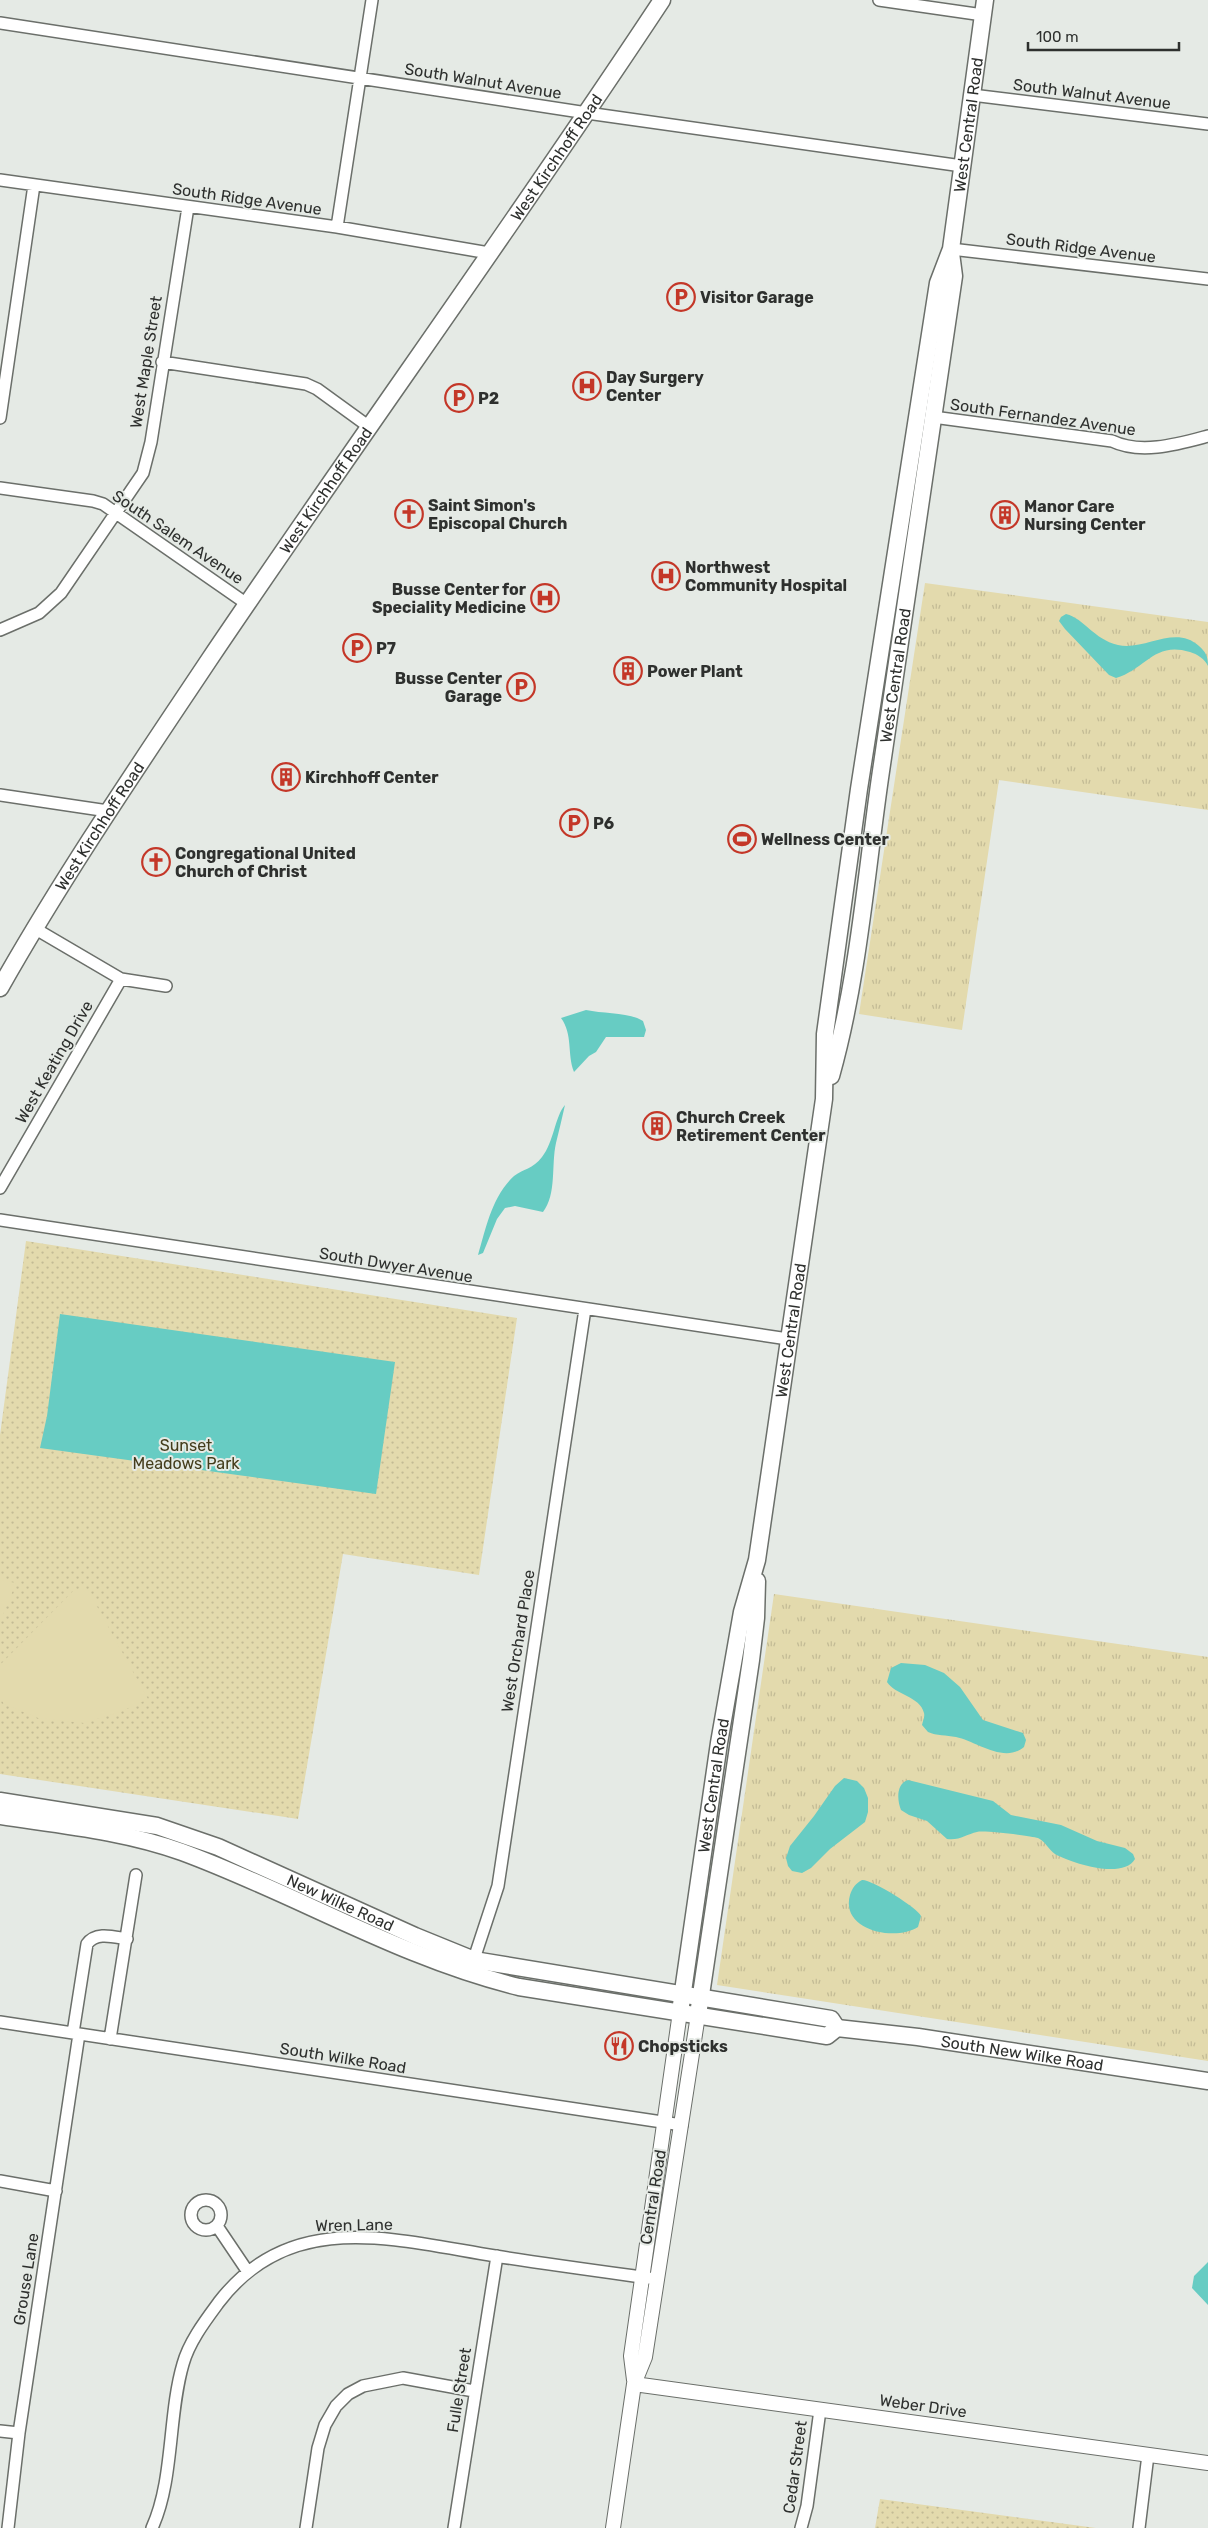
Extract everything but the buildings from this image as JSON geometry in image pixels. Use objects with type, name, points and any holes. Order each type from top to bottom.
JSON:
[{"type":"main road","name":"West Kirchhoff Road","points":[[0,988],[34,928],[108,811],[368,426],[587,113],[662,0]]},
{"type":"main road","name":"West Central Road","points":[[698,2015],[756,1618],[757,1560],[824,1099],[826,1034],[876,671],[938,283],[951,248],[984,7]]},
{"type":"main road","name":"West Central Road","points":[[824,1099],[842,1036],[855,966],[954,276],[951,248]]},
{"type":"main road","name":"West Central Road","points":[[680,2012],[719,1743],[742,1612],[757,1560]]},
{"type":"main road","name":"New Wilke Road","points":[[0,1802],[158,1826],[218,1847],[415,1936],[471,1967],[519,1987],[680,2012]]},
{"type":"main road","name":"New Wilke Road","points":[[0,1816],[124,1836],[181,1852],[409,1951],[471,1967],[682,1995]]},
{"type":"main road","name":"South New Wilke Road","points":[[682,1995],[831,2018],[837,2028]]},
{"type":"main road","name":"South New Wilke Road","points":[[680,2012],[827,2036],[837,2028],[918,2037],[1208,2081]]},
{"type":"street","points":[[338,227],[372,0]]},
{"type":"street","points":[[879,0],[984,7]]},
{"type":"street","name":"South Walnut Avenue","points":[[0,23],[587,113],[962,166]]},
{"type":"street","name":"South Walnut Avenue","points":[[972,95],[1208,124]]},
{"type":"street","name":"South Ridge Avenue","points":[[0,180],[338,227],[489,253]]},
{"type":"street","points":[[0,418],[34,185]]},
{"type":"street","name":"West Maple Street","points":[[0,630],[39,613],[61,593],[143,473],[188,207]]},
{"type":"street","name":"South Ridge Avenue","points":[[951,248],[1208,279]]},
{"type":"street","points":[[162,362],[306,384],[317,389],[368,426]]},
{"type":"street","name":"South Fernandez Avenue","points":[[933,417],[1112,441],[1126,446],[1143,448],[1208,436]]},
{"type":"street","name":"South Salem Avenue","points":[[0,488],[102,504],[247,604]]},
{"type":"street","points":[[0,795],[108,811]]},
{"type":"street","points":[[34,928],[121,979],[166,986]]},
{"type":"street","name":"West Keating Drive","points":[[0,1188],[121,979]]},
{"type":"street","name":"South Dwyer Avenue","points":[[0,1220],[788,1339]]},
{"type":"street","name":"West Orchard Place","points":[[471,1967],[498,1886],[585,1309]]},
{"type":"street","points":[[110,2039],[136,1875]]},
{"type":"street","name":"Grouse Lane","points":[[8,2528],[19,2433],[56,2190],[87,1944],[90,1939],[102,1935],[127,1939]]},
{"type":"street","name":"Central Road","points":[[613,2528],[634,2384],[632,2356],[680,2012]]},
{"type":"street","name":"Central Road","points":[[634,2384],[645,2357],[698,2015]]},
{"type":"street","name":"South Wilke Road","points":[[0,2022],[682,2125]]},
{"type":"street","points":[[0,2181],[56,2190]]},
{"type":"street","points":[[217,2226],[248,2272]]},
{"type":"street","name":"Wren Lane","points":[[152,2528],[161,2498],[183,2364],[197,2333],[231,2287],[248,2272],[294,2245],[317,2240],[400,2240],[657,2279]]},
{"type":"street","name":"Fulle Street","points":[[454,2528],[474,2391],[497,2256]]},
{"type":"street","points":[[306,2528],[318,2448],[325,2425],[336,2406],[348,2394],[363,2386],[403,2378],[474,2391]]},
{"type":"street","name":"Weber Drive","points":[[634,2384],[1208,2463]]},
{"type":"street","name":"Cedar Street","points":[[800,2528],[807,2506],[820,2410]]},
{"type":"street","points":[[0,2430],[19,2433]]},
{"type":"street","points":[[1139,2528],[1148,2455]]},
{"type":"green space","points":[[925,583],[1208,622],[1208,810],[999,780],[962,1030],[859,1014]]},
{"type":"green space","name":"Sunset Meadows Park","points":[[26,1241],[517,1318],[479,1575],[343,1554],[298,1819],[0,1774],[0,1435]]},
{"type":"green space","points":[[0,1580],[16,1583],[0,1622]]},
{"type":"green space","points":[[75,1589],[88,1590],[148,1699],[120,1712],[84,1723],[38,1718],[4,1704],[0,1698],[0,1665]]},
{"type":"green space","points":[[774,1594],[1208,1657],[1208,2061],[717,1985]]},
{"type":"green space","points":[[880,2499],[1096,2528],[875,2528]]},
{"type":"water","points":[[1066,614],[1079,620],[1102,638],[1118,645],[1139,645],[1160,639],[1180,637],[1190,640],[1205,653],[1208,666],[1203,659],[1193,653],[1167,650],[1116,678],[1109,675],[1065,629],[1059,621]]},
{"type":"water","points":[[586,1010],[637,1018],[643,1021],[646,1030],[644,1037],[606,1037],[596,1052],[589,1056],[574,1072],[569,1037],[561,1018]]},
{"type":"water","points":[[565,1105],[556,1143],[552,1188],[543,1212],[515,1206],[505,1208],[497,1219],[483,1253],[478,1255],[487,1223],[500,1193],[514,1176],[535,1164],[542,1157]]},
{"type":"water","points":[[60,1314],[395,1362],[376,1494],[40,1448],[47,1416]]},
{"type":"water","points":[[901,1663],[925,1665],[944,1673],[960,1687],[983,1720],[1023,1733],[1026,1740],[1024,1747],[1016,1752],[999,1752],[964,1739],[928,1732],[922,1725],[924,1714],[922,1707],[887,1682],[891,1668]]},
{"type":"water","points":[[844,1778],[857,1781],[864,1788],[868,1798],[868,1812],[865,1822],[830,1849],[811,1868],[802,1873],[792,1871],[788,1866],[786,1858],[790,1846],[835,1786]]},
{"type":"water","points":[[908,1780],[993,1801],[1011,1815],[1061,1825],[1097,1841],[1125,1848],[1133,1854],[1135,1859],[1129,1865],[1120,1868],[1096,1868],[1073,1862],[1055,1854],[1040,1839],[1034,1837],[981,1832],[955,1839],[947,1839],[927,1821],[901,1810],[898,1793],[901,1785]]},
{"type":"water","points":[[862,1880],[884,1889],[918,1912],[921,1916],[918,1927],[908,1931],[884,1933],[872,1930],[861,1924],[853,1917],[849,1907],[852,1890]]},
{"type":"water","points":[[1208,2262],[1208,2305],[1192,2288],[1194,2276]]},
{"type":"place","name":"Visitor Garage","points":[[681,297]]},
{"type":"place","name":"Day Surgery Center","points":[[587,386]]},
{"type":"place","name":"P2","points":[[459,398]]},
{"type":"place","name":"Saint Simon's Episcopal Church","points":[[409,514]]},
{"type":"place","name":"Manor Care Nursing Center","points":[[1005,515]]},
{"type":"place","name":"Northwest Community Hospital","points":[[666,576]]},
{"type":"place","name":"Busse Center for Speciality Medicine","points":[[545,598]]},
{"type":"place","name":"P7","points":[[357,648]]},
{"type":"place","name":"Power Plant","points":[[628,671]]},
{"type":"place","name":"Busse Center Garage","points":[[521,687]]},
{"type":"place","name":"Kirchhoff Center","points":[[286,777]]},
{"type":"place","name":"P6","points":[[574,823]]},
{"type":"place","name":"Wellness Center","points":[[742,839]]},
{"type":"place","name":"Congregational United Church of Christ","points":[[156,862]]},
{"type":"place","name":"Church Creek Retirement Center","points":[[657,1126]]},
{"type":"place","name":"Chopsticks","points":[[619,2046]]}]
